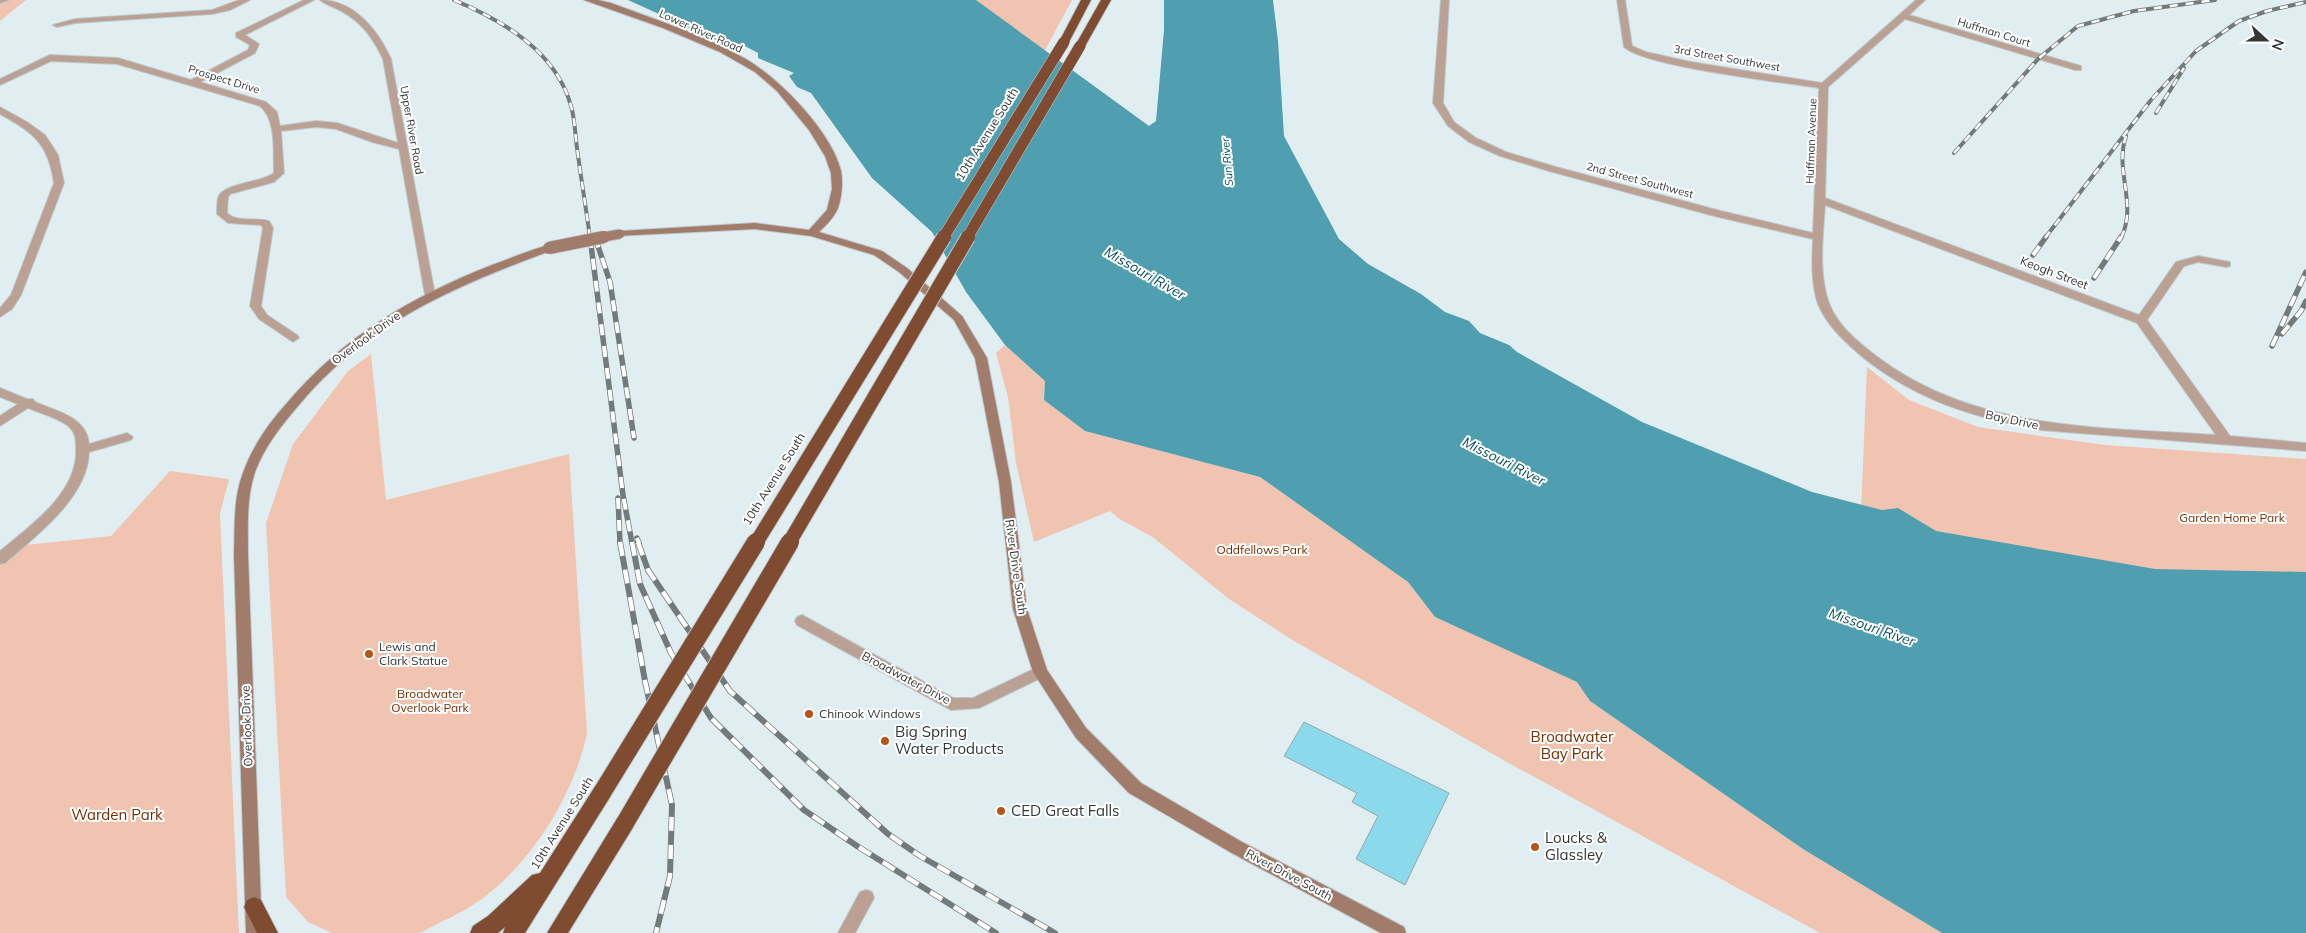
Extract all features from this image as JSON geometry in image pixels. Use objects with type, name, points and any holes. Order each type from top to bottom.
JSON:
[{"type":"highway","name":"10th Avenue South","points":[[513,933],[604,791],[1064,42],[1086,0]]},
{"type":"highway","points":[[557,933],[625,823],[1106,0]]},
{"type":"highway","points":[[480,933],[495,923],[555,867]]},
{"type":"highway","points":[[254,907],[268,933]]},
{"type":"main road","name":"Lower River Road","points":[[588,0],[632,14],[723,51],[759,70],[775,84],[820,136],[836,170],[832,211],[812,233]]},
{"type":"main road","name":"Overlook Drive","points":[[254,933],[242,574],[242,517],[246,484],[255,458],[272,430],[317,374],[355,343],[430,294],[494,267],[549,248],[620,234],[755,226],[812,233],[878,253],[903,270],[958,318]]},
{"type":"main road","name":"River Drive South","points":[[958,318],[981,358],[1005,482],[1020,609],[1040,672],[1081,733],[1135,788],[1236,847],[1398,933]]},
{"type":"street","points":[[0,1],[5,0]]},
{"type":"street","points":[[57,26],[76,21],[212,12],[246,0]]},
{"type":"street","points":[[192,82],[252,51],[255,44],[239,35],[310,0]]},
{"type":"street","name":"Upper River Road","points":[[324,0],[358,17],[370,28],[379,40],[387,59],[430,294]]},
{"type":"street","name":"2nd Street Southwest","points":[[1445,0],[1438,103],[1442,114],[1461,133],[1487,148],[1585,178],[1759,225],[1817,237]]},
{"type":"street","name":"3rd Street Southwest","points":[[1621,0],[1628,47],[1643,54],[1691,65],[1824,86]]},
{"type":"street","name":"Huffman Avenue","points":[[1817,237],[1824,86],[1921,0]]},
{"type":"street","name":"Huffman Court","points":[[1904,16],[2078,68]]},
{"type":"street","name":"Prospect Drive","points":[[0,82],[50,58],[118,61],[264,104],[272,112],[276,129],[278,176],[227,192],[222,197],[222,214],[226,219],[233,222],[260,220],[265,222],[268,228],[255,306],[264,317],[293,338]]},
{"type":"street","points":[[0,110],[40,133],[48,143],[58,168],[59,183],[16,295],[8,307],[0,313]]},
{"type":"street","points":[[276,129],[316,124],[337,126],[375,140],[402,147]]},
{"type":"street","name":"Keogh Street","points":[[1820,200],[2142,320]]},
{"type":"street","name":"Bay Drive","points":[[1817,237],[1822,300],[1843,333],[1873,361],[1917,389],[1973,412],[2018,423],[2060,430],[2306,447]]},
{"type":"street","points":[[2226,264],[2198,259],[2180,264],[2142,320],[2226,440]]},
{"type":"street","points":[[0,392],[29,402],[71,422],[82,435],[82,463],[73,484],[52,513],[0,559]]},
{"type":"street","points":[[0,422],[29,402]]},
{"type":"street","points":[[82,450],[127,437]]},
{"type":"street","name":"Broadwater Drive","points":[[802,621],[951,704],[974,704],[1040,672]]},
{"type":"street","points":[[846,933],[866,898]]},
{"type":"green space","points":[[26,0],[0,21],[0,1]]},
{"type":"green space","points":[[976,0],[1072,0],[1044,52]]},
{"type":"green space","name":"Oddfellows Park","points":[[1005,345],[1045,381],[1044,400],[1085,431],[1260,477],[1408,582],[1435,617],[1578,682],[1590,701],[1803,849],[1942,933],[1820,933],[1505,761],[1294,641],[1229,599],[1154,538],[1118,518],[1110,511],[1034,542],[1016,463],[1008,397],[996,353]]},
{"type":"green space","name":"Broadwater Overlook Park","points":[[371,354],[386,500],[569,454],[587,733],[581,757],[572,781],[547,828],[514,870],[496,888],[470,907],[422,932],[416,933],[332,933],[308,922],[286,897],[266,523],[293,444],[348,371]]},
{"type":"green space","name":"Garden Home Park","points":[[1867,367],[1909,400],[1978,427],[2105,445],[2306,459],[2306,578],[2241,584],[2002,555],[1861,513]]},
{"type":"green space","name":"Warden Park","points":[[170,471],[229,479],[220,514],[239,933],[0,933],[0,559],[16,546],[111,536]]},
{"type":"water","points":[[628,0],[976,0],[1149,126],[1156,121],[1164,30],[1164,0],[1273,0],[1278,41],[1284,136],[1339,239],[1368,264],[1421,294],[1445,312],[1469,321],[1480,333],[1509,345],[1517,352],[1642,422],[1812,492],[1882,510],[1898,508],[1936,531],[2155,569],[2306,572],[2306,933],[1942,933],[1803,849],[1590,701],[1577,682],[1435,617],[1408,582],[1260,477],[1085,431],[1044,400],[1045,381],[1005,345],[966,292],[932,232],[872,178],[811,93],[797,87],[789,76],[794,73],[758,58],[758,53],[743,45],[725,44]]},
{"type":"building","points":[[1304,722],[1449,793],[1405,885],[1356,859],[1378,816],[1352,802],[1357,793],[1284,756]]},
{"type":"railway","points":[[454,0],[509,28],[525,40],[553,69],[564,87],[573,116],[590,238]]},
{"type":"railway","points":[[1954,153],[2039,58],[2078,26],[2134,11],[2215,0]]},
{"type":"railway","points":[[2045,238],[2151,100],[2196,51],[2239,21],[2267,11],[2306,2]]},
{"type":"railway","points":[[2156,113],[2184,68]]},
{"type":"railway","points":[[2121,238],[2126,225],[2127,213],[2123,162],[2126,136]]},
{"type":"railway","points":[[590,237],[623,495],[632,543]]},
{"type":"railway","points":[[595,237],[610,282],[634,438]]},
{"type":"railway","points":[[2033,255],[2046,237]]},
{"type":"railway","points":[[2094,278],[2121,237]]},
{"type":"railway","points":[[2272,346],[2306,272]]},
{"type":"railway","points":[[2282,334],[2301,311],[2306,301]]},
{"type":"railway","points":[[618,498],[620,543]]},
{"type":"railway","points":[[637,538],[639,543]]},
{"type":"railway","points":[[620,542],[645,681],[672,805],[670,876],[656,933]]},
{"type":"railway","points":[[632,542],[640,584],[671,653],[711,718],[804,810],[857,846],[996,933]]},
{"type":"railway","points":[[638,542],[648,570],[730,691],[888,834],[920,856],[1055,933]]},
{"type":"place","name":"Lewis and Clark Statue","points":[[369,654]]},
{"type":"place","name":"Chinook Windows","points":[[809,714]]},
{"type":"place","name":"Big Spring Water Products","points":[[885,741]]},
{"type":"place","name":"CED Great Falls","points":[[1001,811]]},
{"type":"place","name":"Loucks & Glassley","points":[[1535,847]]},
{"type":"water label","name":"Sun River","points":[[1227,162]]},
{"type":"water label","name":"Missouri River","points":[[1145,273]]},
{"type":"water label","name":"Missouri River","points":[[1504,461]]},
{"type":"water label","name":"Missouri River","points":[[1872,627]]},
{"type":"park label","name":"Broadwater Bay Park","points":[[1572,746]]}]
